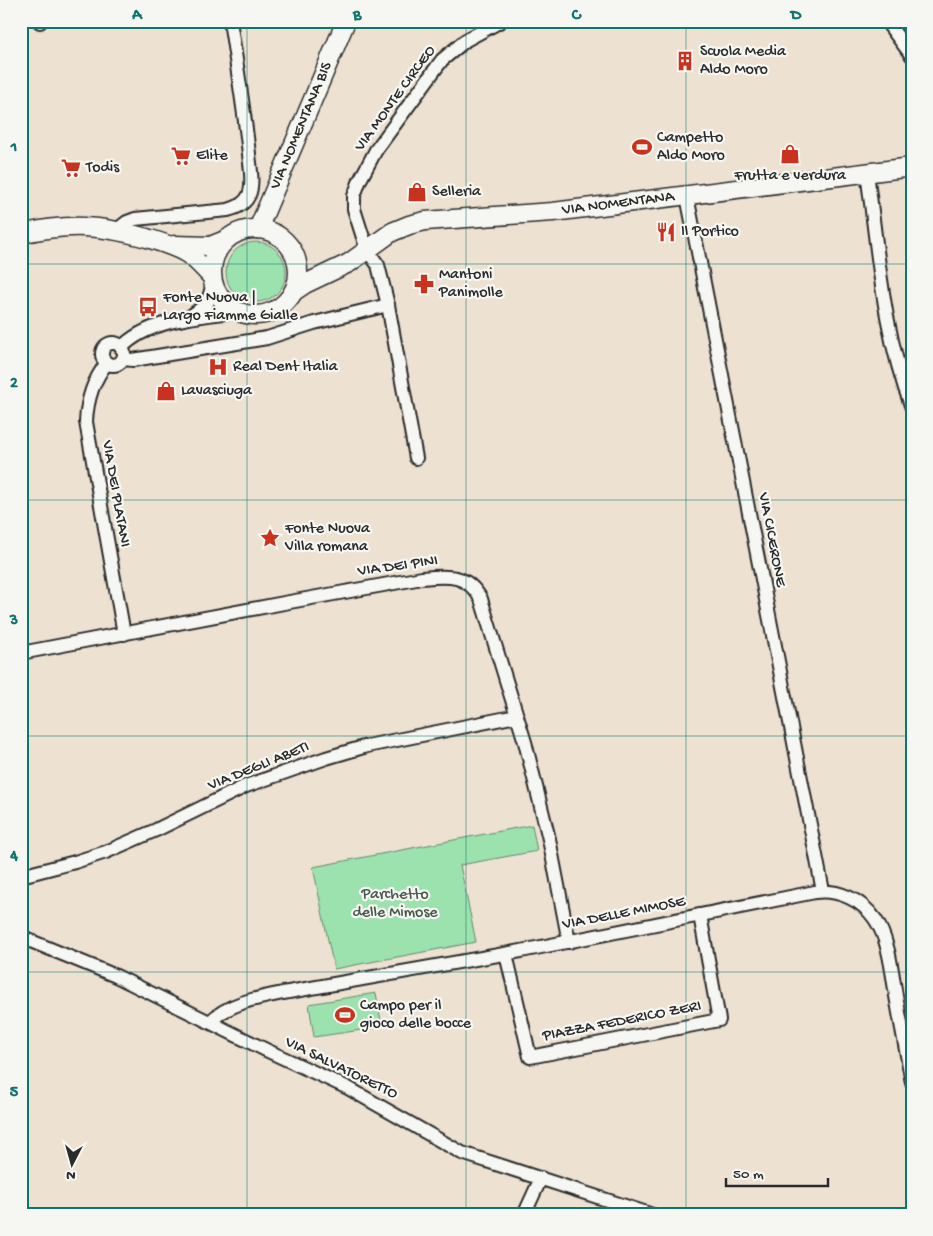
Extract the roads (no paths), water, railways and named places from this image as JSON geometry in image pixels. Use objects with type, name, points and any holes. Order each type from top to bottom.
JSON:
[{"type":"main road","name":"VIA NOMENTANA BIS","points":[[258,228],[346,21]]},
{"type":"main road","name":"VIA NOMENTANA","points":[[293,292],[305,284],[352,261],[381,238],[397,230],[425,221],[542,213],[912,167]]},
{"type":"main road","points":[[21,234],[72,226],[117,230],[168,244],[188,254],[213,280],[223,300],[238,311],[254,314],[269,312],[283,304],[293,292],[298,274],[295,256],[289,245],[270,231],[258,228],[248,229],[210,246],[168,244]]},
{"type":"main road","points":[[213,280],[212,263],[217,251],[225,240]]},
{"type":"main road","points":[[295,256],[314,266],[336,270]]},
{"type":"street","points":[[117,230],[127,222],[135,219],[228,210],[239,206],[248,198],[251,175],[246,124],[230,21]]},
{"type":"street","name":"VIA MONTE CIRCEO","points":[[366,250],[354,209],[354,196],[376,150],[448,54],[474,35],[501,21]]},
{"type":"street","points":[[886,21],[912,56]]},
{"type":"street","points":[[868,172],[889,327],[897,364],[912,408]]},
{"type":"street","name":"VIA CICERONE","points":[[687,196],[823,891]]},
{"type":"street","points":[[366,250],[378,265],[388,305],[416,458]]},
{"type":"street","points":[[189,317],[207,304],[213,280]]},
{"type":"street","points":[[238,311],[189,317],[142,332],[122,353],[116,365],[106,363],[102,354],[106,346],[116,344],[122,353],[133,360],[267,338],[314,323],[388,305]]},
{"type":"street","name":"VIA DEI PLATANI","points":[[106,363],[94,383],[88,402],[86,422],[124,634]]},
{"type":"street","name":"VIA DEI PINI","points":[[21,653],[422,578],[440,576],[462,579],[473,586],[481,599],[517,716],[549,838],[569,942]]},
{"type":"street","name":"VIA DEGLI ABETI","points":[[21,876],[70,864],[106,852],[246,786],[326,758],[376,744],[517,716]]},
{"type":"street","name":"VIA DELLE MIMOSE","points":[[210,1022],[229,1008],[266,996],[506,954],[823,891],[836,892],[853,899],[866,909],[878,924],[890,962],[909,1055],[912,1083]]},
{"type":"street","name":"PIAZZA FEDERICO ZERI","points":[[506,954],[530,1056],[719,1020],[700,915]]},
{"type":"street","name":"VIA SALVATORETTO","points":[[21,937],[116,976],[358,1093],[462,1153],[653,1215]]},
{"type":"street","points":[[524,1215],[541,1178]]},
{"type":"street","points":[[607,1215],[612,1202]]},
{"type":"place","name":"Scuola Media Aldo Moro","points":[[685,61]]},
{"type":"place","name":"Campetto Aldo Moro","points":[[642,147]]},
{"type":"place","name":"Frutta e verdura","points":[[790,154]]},
{"type":"place","name":"Elite","points":[[181,156]]},
{"type":"place","name":"Todis","points":[[71,168]]},
{"type":"place","name":"Selleria","points":[[417,192]]},
{"type":"place","name":"Il Portico","points":[[666,232]]},
{"type":"place","name":"Mantoni Panimolle","points":[[424,284]]},
{"type":"place","name":"Fonte Nuova | Largo Fiamme Gialle","points":[[148,307]]},
{"type":"place","name":"Real Dent Italia","points":[[218,367]]},
{"type":"place","name":"Lavasciuga","points":[[166,391]]},
{"type":"place","name":"Fonte Nuova Villa romana","points":[[270,538]]},
{"type":"place","name":"Campo per il gioco delle bocce","points":[[345,1015]]},
{"type":"park label","name":"Parchetto delle Mimose","points":[[395,904]]}]
